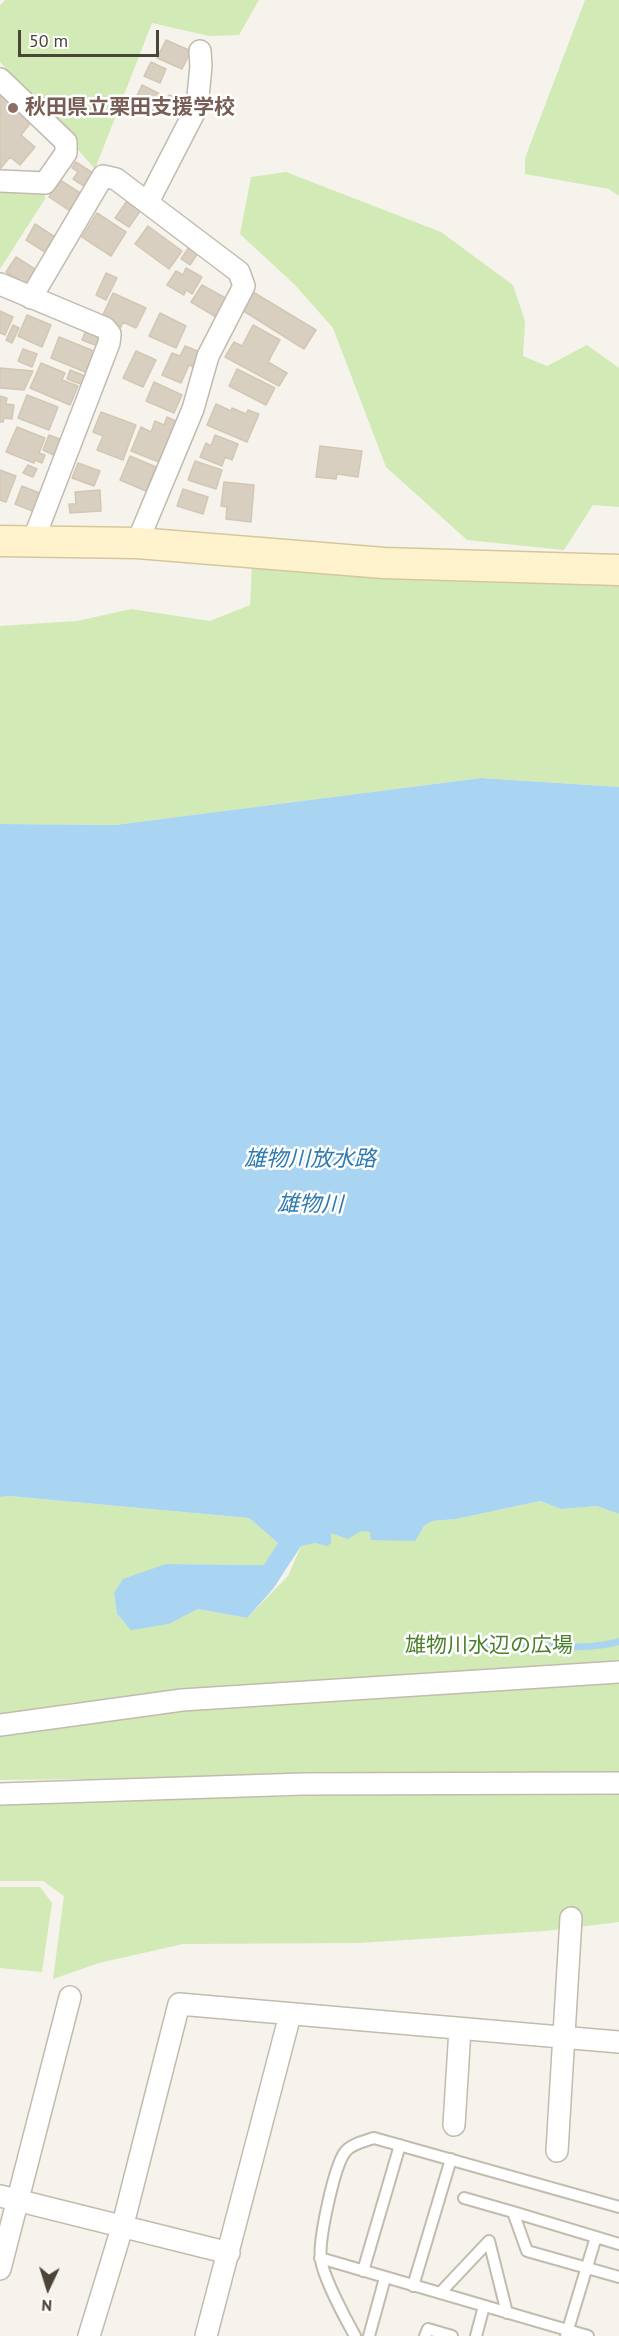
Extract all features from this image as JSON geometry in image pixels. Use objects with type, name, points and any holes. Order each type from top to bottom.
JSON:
[{"type":"street","points":[[148,202],[197,107],[201,66],[200,51]]},
{"type":"street","points":[[0,79],[66,142],[66,153],[45,183],[0,181]]},
{"type":"street","points":[[30,298],[103,176],[116,179],[239,272],[244,286],[208,356],[193,409],[137,543]]},
{"type":"street","points":[[0,284],[105,328],[110,334],[110,344],[33,541]]},
{"type":"street","points":[[0,541],[137,543],[384,563],[619,570]]},
{"type":"street","points":[[0,1725],[182,1700],[619,1672]]},
{"type":"street","points":[[0,1794],[304,1784],[619,1783]]},
{"type":"street","points":[[556,2151],[571,1918]]},
{"type":"street","points":[[0,2269],[9,2198],[70,1996]]},
{"type":"street","points":[[90,2336],[122,2228],[178,2004],[619,2042]]},
{"type":"street","points":[[206,2336],[290,2015]]},
{"type":"street","points":[[454,2125],[460,2029]]},
{"type":"street","points":[[9,2198],[229,2253]]},
{"type":"lane","points":[[354,2336],[324,2274],[320,2258],[321,2236],[330,2196],[345,2151],[360,2142],[374,2138],[619,2207]]},
{"type":"lane","points":[[363,2271],[400,2145]]},
{"type":"lane","points":[[413,2286],[451,2160]]},
{"type":"lane","points":[[464,2198],[619,2244]]},
{"type":"lane","points":[[513,2212],[527,2251],[619,2277]]},
{"type":"lane","points":[[567,2333],[596,2237]]},
{"type":"lane","points":[[440,2294],[489,2241],[507,2313]]},
{"type":"lane","points":[[320,2258],[567,2333],[588,2336]]},
{"type":"lane","points":[[369,2336],[385,2278]]},
{"type":"lane","points":[[476,2336],[484,2306]]},
{"type":"lane","points":[[425,2336],[428,2329],[452,2336]]},
{"type":"green space","points":[[5,0],[259,0],[239,35],[209,36],[152,23],[95,169],[0,62],[0,5]]},
{"type":"green space","points":[[585,0],[619,0],[619,196],[609,189],[525,174],[525,158]]},
{"type":"green space","points":[[286,172],[441,232],[513,285],[525,321],[523,356],[547,366],[587,345],[619,368],[619,507],[593,505],[564,550],[467,540],[386,467],[333,328],[295,285],[240,234],[251,177]]},
{"type":"green space","points":[[0,181],[45,183],[45,199],[0,269]]},
{"type":"green space","points":[[252,564],[619,580],[619,787],[481,778],[115,825],[0,824],[0,626],[77,621],[131,609],[210,621],[250,605]]},
{"type":"green space","name":"雄物川水辺の広場","points":[[0,1497],[249,1518],[278,1543],[265,1565],[166,1564],[114,1593],[117,1614],[131,1629],[169,1624],[198,1609],[247,1618],[288,1576],[301,1546],[331,1533],[362,1531],[414,1541],[424,1526],[432,1521],[456,1519],[540,1501],[561,1509],[597,1506],[619,1514],[619,1773],[0,1780]]},
{"type":"green space","points":[[465,1792],[619,1793],[619,1922],[545,1931],[359,1943],[183,1944],[99,1963],[53,1979],[64,1896],[43,1881],[0,1881],[0,1804]]},
{"type":"green space","points":[[0,1887],[40,1887],[52,1903],[42,1972],[0,1968]]},
{"type":"water","name":"雄物川放水路","points":[[481,778],[619,787],[619,1514],[597,1506],[561,1509],[540,1501],[456,1519],[432,1521],[424,1526],[415,1541],[371,1540],[370,1532],[361,1531],[348,1539],[331,1533],[331,1543],[327,1546],[315,1543],[301,1546],[273,1589],[247,1618],[198,1609],[169,1624],[131,1630],[117,1614],[114,1593],[123,1579],[166,1564],[264,1565],[278,1543],[249,1518],[0,1497],[0,824],[115,825]]},
{"type":"water","points":[[619,1638],[619,1645],[591,1650],[498,1654],[489,1653],[484,1649],[484,1642],[491,1640],[571,1644]]},
{"type":"building","points":[[166,40],[191,51],[182,69],[157,58]]},
{"type":"building","points":[[151,62],[166,69],[160,83],[144,76]]},
{"type":"building","points":[[142,85],[164,96],[155,117],[132,107]]},
{"type":"building","points":[[0,93],[33,120],[21,135],[35,147],[20,165],[10,157],[0,169]]},
{"type":"building","points":[[169,95],[187,104],[185,110],[165,101]]},
{"type":"building","points":[[76,162],[96,175],[87,188],[73,179],[78,172],[72,168]]},
{"type":"building","points":[[60,180],[85,196],[73,213],[49,197]]},
{"type":"building","points":[[127,201],[141,210],[129,227],[115,218]]},
{"type":"building","points":[[97,213],[126,232],[111,256],[82,237]]},
{"type":"building","points":[[35,224],[58,239],[48,254],[26,240]]},
{"type":"building","points":[[148,226],[182,251],[169,269],[135,244]]},
{"type":"building","points":[[189,247],[198,253],[190,265],[181,259]]},
{"type":"building","points":[[16,257],[38,271],[29,286],[6,272]]},
{"type":"building","points":[[186,268],[202,277],[192,294],[186,290],[184,295],[167,285],[176,271],[183,275]]},
{"type":"building","points":[[106,273],[117,278],[106,300],[96,295]]},
{"type":"building","points":[[202,285],[229,300],[218,318],[191,302]]},
{"type":"building","points":[[253,292],[316,330],[304,349],[242,310]]},
{"type":"building","points":[[113,293],[146,308],[136,328],[123,322],[120,329],[101,319]]},
{"type":"building","points":[[0,311],[13,317],[5,335],[0,333]]},
{"type":"building","points":[[160,313],[186,326],[176,348],[149,336]]},
{"type":"building","points":[[27,315],[51,325],[42,347],[18,336]]},
{"type":"building","points":[[13,325],[19,328],[12,343],[6,340]]},
{"type":"building","points":[[253,325],[280,340],[268,362],[287,373],[279,386],[225,357],[234,342],[242,346]]},
{"type":"building","points":[[87,328],[105,335],[100,347],[82,340]]},
{"type":"building","points":[[59,337],[99,353],[90,374],[51,358]]},
{"type":"building","points":[[185,346],[200,352],[193,367],[189,365],[181,383],[162,375],[172,353],[180,356]]},
{"type":"building","points":[[23,349],[37,354],[32,367],[18,361]]},
{"type":"building","points":[[136,351],[156,360],[143,387],[123,378]]},
{"type":"building","points":[[41,363],[65,373],[62,380],[78,386],[70,405],[30,388]]},
{"type":"building","points":[[0,368],[33,371],[24,390],[0,388]]},
{"type":"building","points":[[237,369],[275,388],[266,405],[229,386]]},
{"type":"building","points":[[70,370],[90,378],[86,386],[67,379]]},
{"type":"building","points":[[154,382],[182,395],[174,413],[146,401]]},
{"type":"building","points":[[27,395],[58,407],[49,430],[18,418]]},
{"type":"building","points":[[0,396],[7,398],[6,404],[14,405],[12,419],[4,418],[3,422],[0,422]]},
{"type":"building","points":[[216,404],[231,411],[232,408],[246,414],[248,410],[259,414],[247,442],[207,425]]},
{"type":"building","points":[[101,412],[136,425],[123,460],[97,450],[103,436],[93,432]]},
{"type":"building","points":[[167,417],[176,421],[159,462],[131,451],[141,427],[151,432],[155,421],[164,425]]},
{"type":"building","points":[[17,427],[45,438],[39,453],[45,455],[42,463],[35,460],[34,463],[6,452]]},
{"type":"building","points":[[49,435],[65,441],[58,457],[43,450]]},
{"type":"building","points":[[215,435],[238,444],[232,460],[225,457],[222,466],[200,457],[206,443],[211,446]]},
{"type":"building","points":[[320,446],[362,451],[358,477],[337,474],[336,479],[316,477]]},
{"type":"building","points":[[130,456],[156,467],[146,491],[120,480]]},
{"type":"building","points":[[195,461],[222,470],[216,489],[188,480]]},
{"type":"building","points":[[78,463],[100,471],[94,486],[72,478]]},
{"type":"building","points":[[28,465],[37,469],[33,477],[23,473]]},
{"type":"building","points":[[0,470],[16,476],[6,502],[0,500]]},
{"type":"building","points":[[224,482],[254,485],[251,522],[226,519],[227,507],[221,506]]},
{"type":"building","points":[[22,486],[42,494],[35,512],[15,504]]},
{"type":"building","points":[[183,489],[208,497],[203,514],[177,506]]},
{"type":"building","points":[[100,490],[101,511],[70,513],[69,504],[76,504],[75,492]]},
{"type":"place","name":"秋田県立栗田支援学校","points":[[13,108]]},
{"type":"water label","name":"雄物川","points":[[310,1205]]}]
